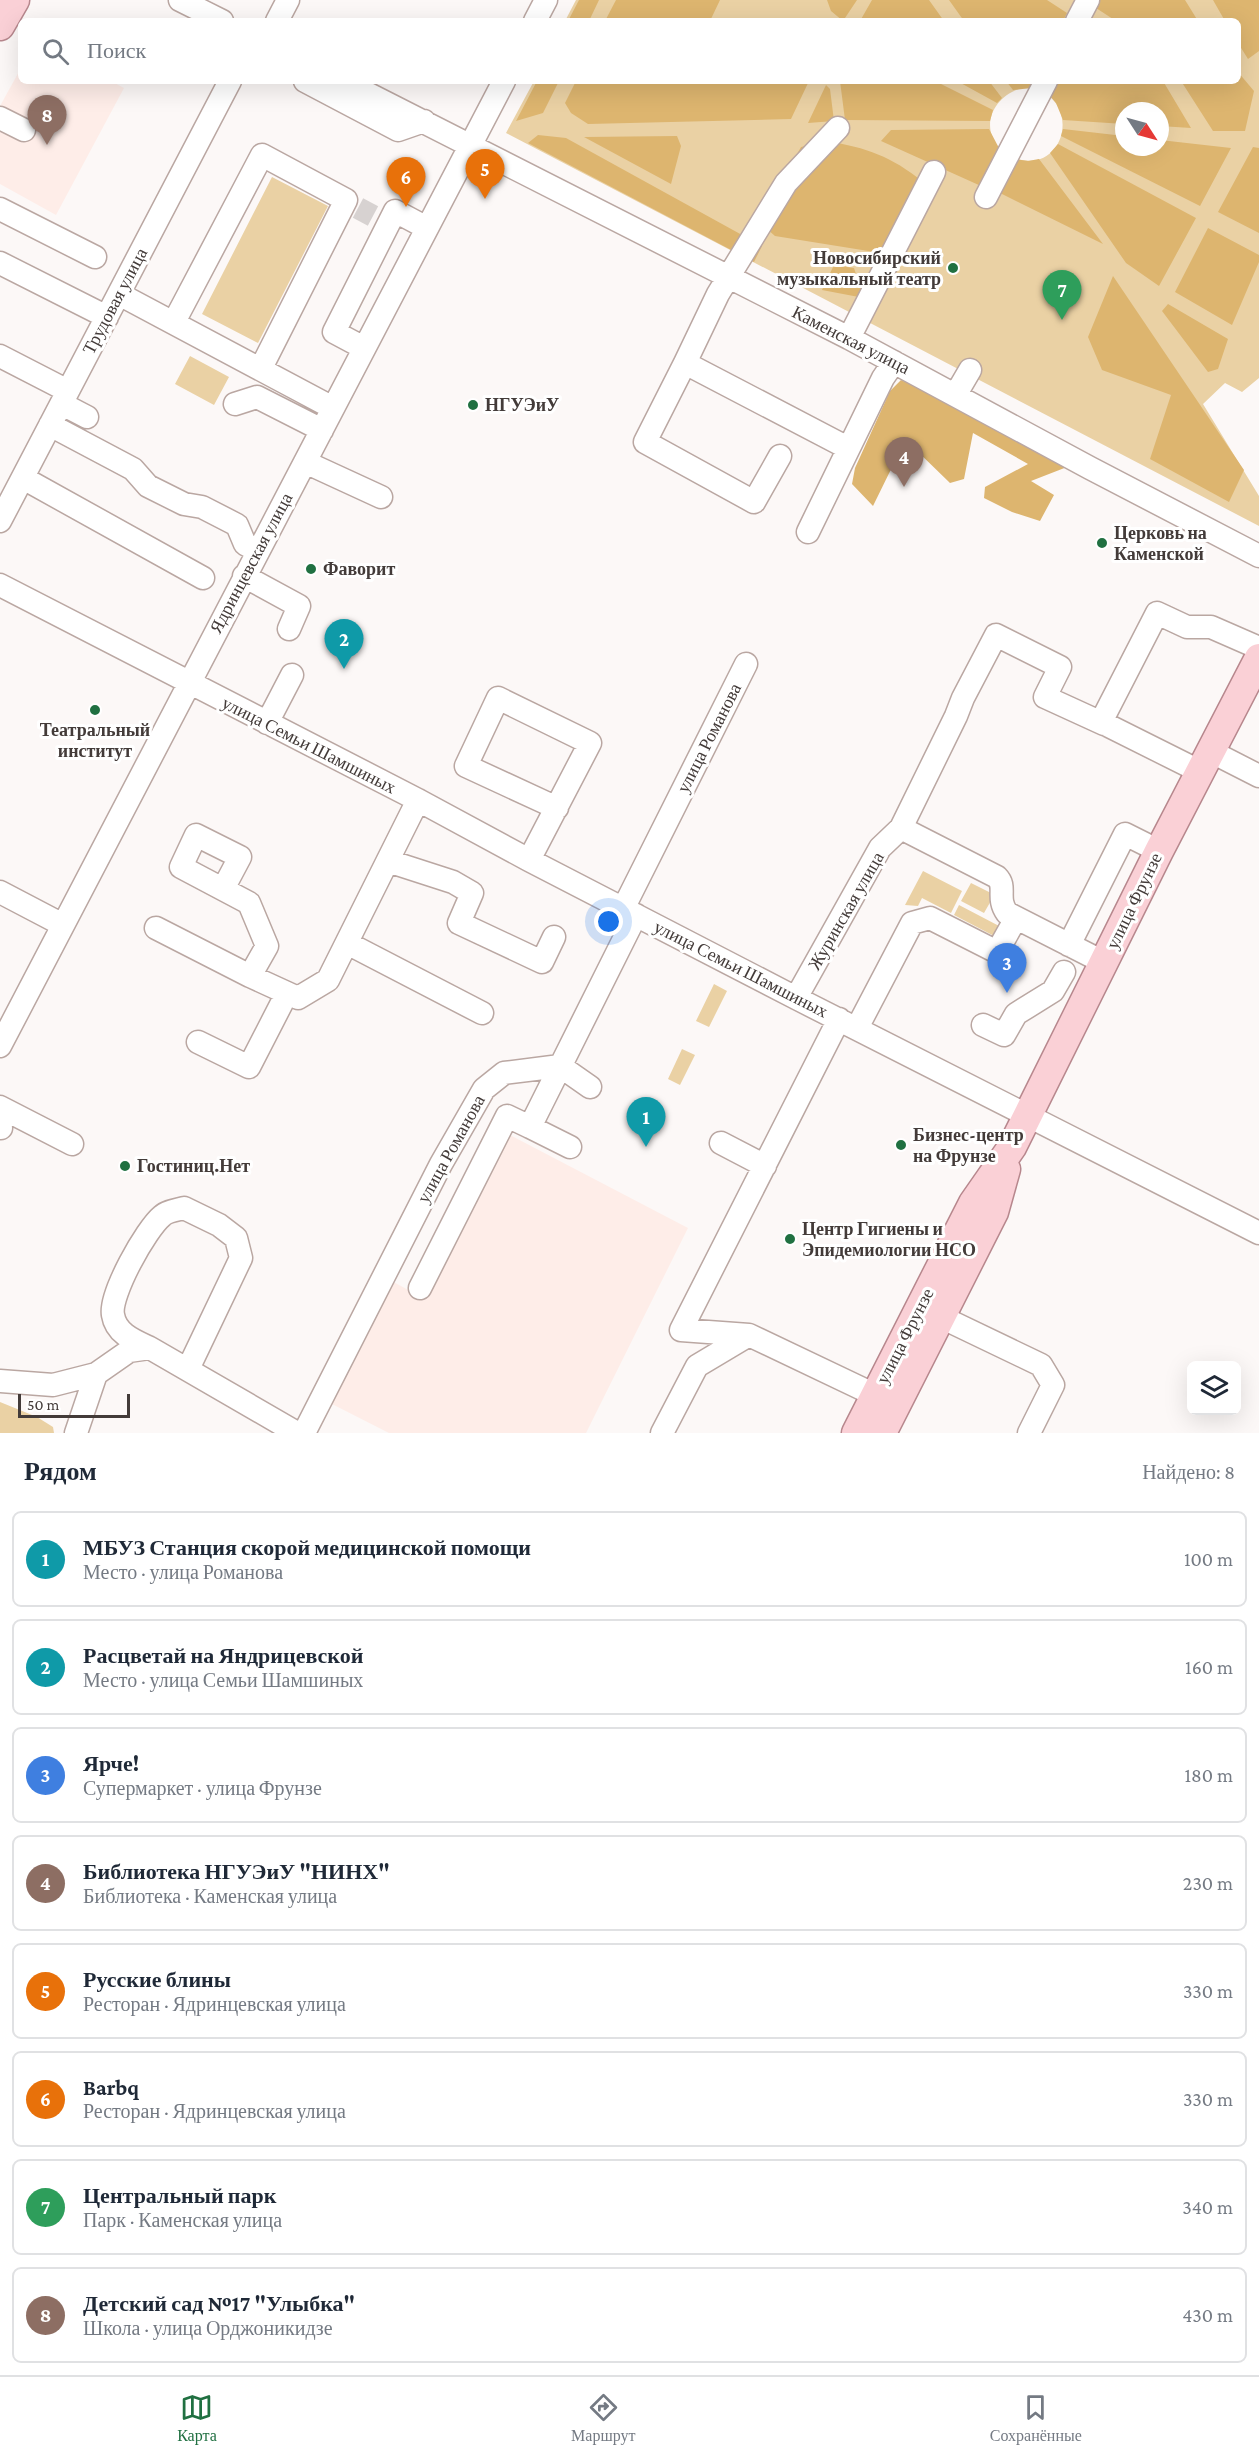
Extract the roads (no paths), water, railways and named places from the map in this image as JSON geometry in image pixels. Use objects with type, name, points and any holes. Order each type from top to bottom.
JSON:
[{"type":"main road","name":"улица Фрунзе","points":[[882,1433],[994,1212],[1012,1147],[1027,1115],[1259,658]]},
{"type":"main road","name":"улица Фрунзе","points":[[856,1433],[973,1203],[1012,1147]]},
{"type":"street","points":[[180,0],[216,18]]},
{"type":"street","points":[[279,18],[288,0]]},
{"type":"street","points":[[537,18],[546,0]]},
{"type":"street","points":[[1079,18],[1088,0]]},
{"type":"street","name":"Трудовая улица","points":[[0,521],[228,84]]},
{"type":"street","points":[[311,84],[398,130],[424,121]]},
{"type":"street","name":"Каменская улица","points":[[349,84],[849,338],[1259,556]]},
{"type":"street","name":"Ядринцевская улица","points":[[0,1046],[502,84]]},
{"type":"street","points":[[987,197],[1044,84]]},
{"type":"street","points":[[0,118],[24,130]]},
{"type":"street","points":[[780,456],[754,502],[645,442],[718,294],[786,183],[838,128]]},
{"type":"street","points":[[174,322],[262,155],[368,209],[427,228]]},
{"type":"street","points":[[849,338],[934,172]]},
{"type":"street","points":[[0,209],[95,257]]},
{"type":"street","points":[[364,348],[334,332],[368,209]]},
{"type":"street","points":[[261,368],[368,209]]},
{"type":"street","points":[[0,263],[107,317]]},
{"type":"street","points":[[119,294],[333,408]]},
{"type":"street","points":[[0,356],[65,397],[87,417]]},
{"type":"street","points":[[808,532],[883,378],[894,362]]},
{"type":"street","points":[[685,363],[844,446]]},
{"type":"street","points":[[956,394],[970,370]]},
{"type":"street","points":[[235,404],[257,397],[322,430]]},
{"type":"street","points":[[50,425],[133,469],[148,486],[184,504],[202,507],[237,525],[246,544],[258,551]]},
{"type":"street","points":[[305,462],[381,497]]},
{"type":"street","points":[[22,478],[203,578]]},
{"type":"street","points":[[244,576],[299,606],[289,629]]},
{"type":"street","name":"улица Семьи Шамшиных","points":[[0,585],[796,998],[1259,1233]]},
{"type":"street","points":[[1259,648],[1211,627],[1187,627],[1157,613],[1101,722],[1205,761],[1259,776]]},
{"type":"street","name":"Журинская улица","points":[[796,998],[880,848],[901,828],[996,635],[1060,667],[1045,697],[1104,724]]},
{"type":"street","name":"улица Романова","points":[[304,1433],[441,1164],[484,1089],[504,1073],[560,1066],[629,912],[746,664]]},
{"type":"street","points":[[267,723],[292,675]]},
{"type":"street","points":[[529,860],[557,808],[590,743],[498,698],[466,766],[557,808]]},
{"type":"street","points":[[156,928],[298,998],[328,980],[418,800]]},
{"type":"street","points":[[901,828],[997,877],[1002,883],[1001,904],[1007,914],[1070,945],[1097,975]]},
{"type":"street","points":[[1070,945],[1125,834],[1159,852]]},
{"type":"street","points":[[388,861],[453,882],[472,893],[459,922],[523,954],[542,962],[554,937]]},
{"type":"street","points":[[223,889],[249,903],[267,946],[250,976]]},
{"type":"street","points":[[0,892],[63,925]]},
{"type":"street","points":[[875,1395],[748,1335],[681,1330],[765,1166],[848,1024],[914,921],[930,918],[997,952],[1016,918]]},
{"type":"street","points":[[347,943],[482,1013]]},
{"type":"street","points":[[983,1025],[1004,1035],[1016,1014],[1053,991],[1058,970],[1097,975]]},
{"type":"street","points":[[198,1042],[249,1067],[287,993]]},
{"type":"street","points":[[530,1127],[560,1066],[590,1087]]},
{"type":"street","points":[[420,1288],[507,1116],[570,1148]]},
{"type":"street","points":[[0,1121],[72,1144]]},
{"type":"street","points":[[721,1143],[765,1166]]},
{"type":"street","points":[[188,1369],[241,1258],[236,1238],[219,1225],[184,1208],[163,1214],[149,1230],[115,1295],[113,1316],[122,1333],[297,1433]]},
{"type":"street","points":[[941,1317],[1041,1365],[1053,1385],[1029,1433]]},
{"type":"street","points":[[662,1433],[697,1366],[748,1335]]},
{"type":"street","points":[[0,1382],[53,1385],[96,1374],[129,1351],[150,1348]]},
{"type":"street","points":[[76,1433],[96,1374]]},
{"type":"tunnel","points":[[358,208],[373,216]]},
{"type":"place","name":"Детский сад №17 \"Улыбка\"","points":[[47,145]]},
{"type":"place","name":"Русские блины","points":[[485,199]]},
{"type":"place","name":"Barbq","points":[[406,207]]},
{"type":"place","name":"Новосибирский музыкальный театр","points":[[953,268]]},
{"type":"place","name":"Центральный парк","points":[[1062,320]]},
{"type":"place","name":"НГУЭиУ","points":[[473,405]]},
{"type":"place","name":"Библиотека НГУЭиУ \"НИНХ\"","points":[[904,487]]},
{"type":"place","name":"Церковь на Каменской","points":[[1102,543]]},
{"type":"place","name":"Фаворит","points":[[311,569]]},
{"type":"place","name":"Расцветай на Яндрицевской","points":[[344,669]]},
{"type":"place","name":"Театральный институт","points":[[95,710]]},
{"type":"place","name":"Ярче!","points":[[1007,993]]},
{"type":"place","name":"Бизнес-центр на Фрунзе","points":[[901,1145]]},
{"type":"place","name":"МБУЗ Станция скорой медицинской помощи","points":[[646,1147]]},
{"type":"place","name":"Гостиниц.Нет","points":[[125,1166]]},
{"type":"place","name":"Центр Гигиены и Эпидемиологии НСО","points":[[790,1239]]}]
